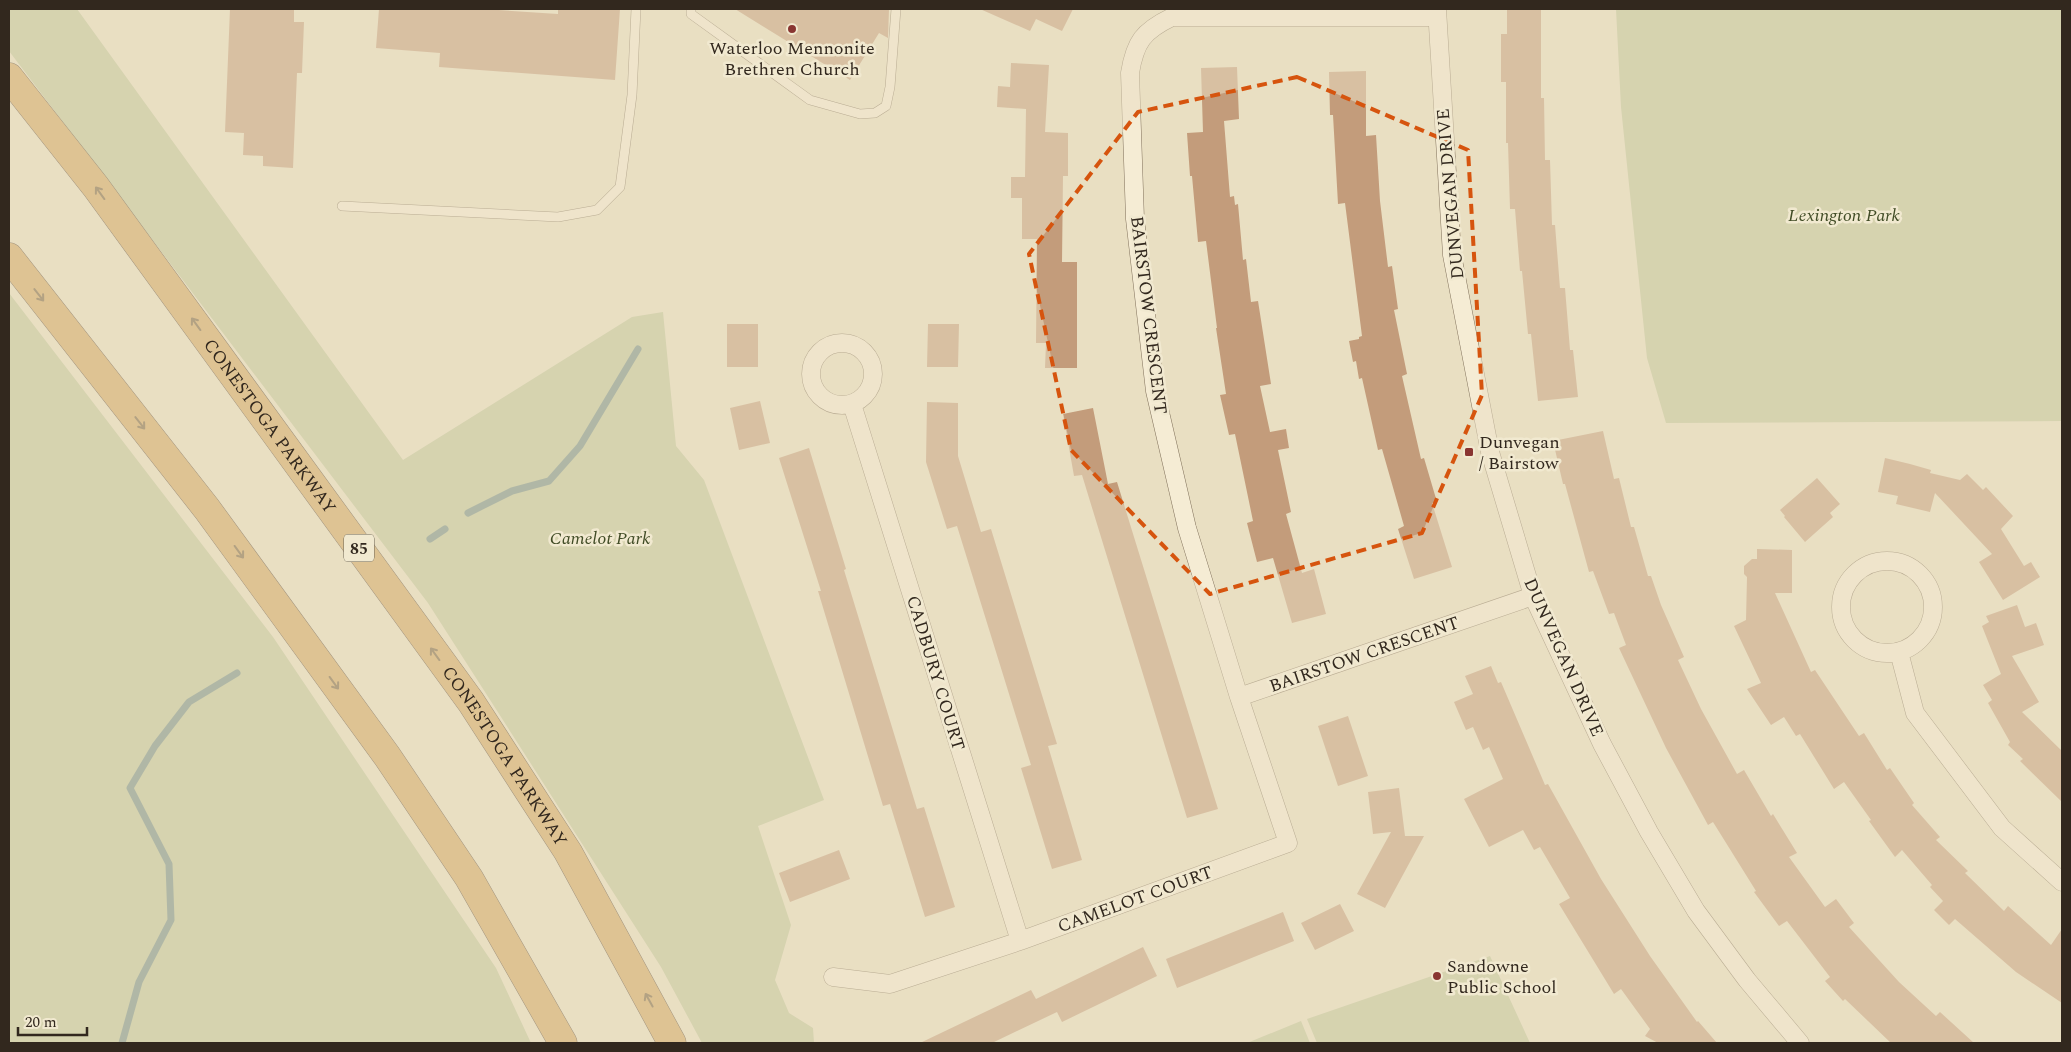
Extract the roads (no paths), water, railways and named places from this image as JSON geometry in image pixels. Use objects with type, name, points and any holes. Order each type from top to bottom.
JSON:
[{"type":"highway","name":"CONESTOGA PARKWAY","points":[[9,77],[96,187],[471,702],[568,852],[672,1043]]},
{"type":"highway","points":[[9,257],[207,509],[387,756],[469,878],[563,1043]]},
{"type":"street","name":"DUNVEGAN DRIVE","points":[[1437,13],[1452,255],[1490,452],[1533,596],[1602,744],[1649,832],[1696,911],[1747,980],[1800,1043]]},
{"type":"street","name":"BAIRSTOW CRESCENT","points":[[1437,13],[1194,15],[1172,17],[1153,26],[1133,51],[1130,74],[1135,219],[1154,382],[1187,528],[1239,697],[1533,596]]},
{"type":"street","name":"CADBURY COURT","points":[[852,404],[1020,941]]},
{"type":"street","points":[[1888,560],[1904,563],[1918,572],[1928,584],[1933,600],[1932,617],[1926,632],[1921,639],[1908,649],[1899,652],[1877,653],[1862,647],[1847,630],[1840,610],[1841,596],[1847,581],[1858,570],[1878,561],[1888,560]]},
{"type":"street","points":[[1899,652],[1915,713],[2002,828],[2062,882]]},
{"type":"street","name":"CAMELOT COURT","points":[[833,977],[890,984],[1020,941],[1288,842],[1239,697]]},
{"type":"lane","points":[[342,206],[558,217],[597,210],[620,188],[632,94],[636,9]]},
{"type":"lane","points":[[691,9],[691,14],[810,100],[860,114],[875,113],[886,106],[890,88],[896,9]]},
{"type":"waterway","points":[[468,513],[512,491],[549,481],[580,446],[638,349]]},
{"type":"waterway","points":[[430,539],[445,529]]},
{"type":"waterway","points":[[122,1043],[139,982],[171,920],[169,864],[130,788],[155,746],[189,702],[237,673]]},
{"type":"place","name":"Waterloo Mennonite Brethren Church","points":[[792,29]]},
{"type":"place","name":"Dunvegan / Bairstow","points":[[1469,452]]},
{"type":"place","name":"Sandowne Public School","points":[[1437,976]]},
{"type":"park label","name":"Lexington Park","points":[[1844,215]]},
{"type":"park label","name":"Camelot Park","points":[[600,538]]}]
